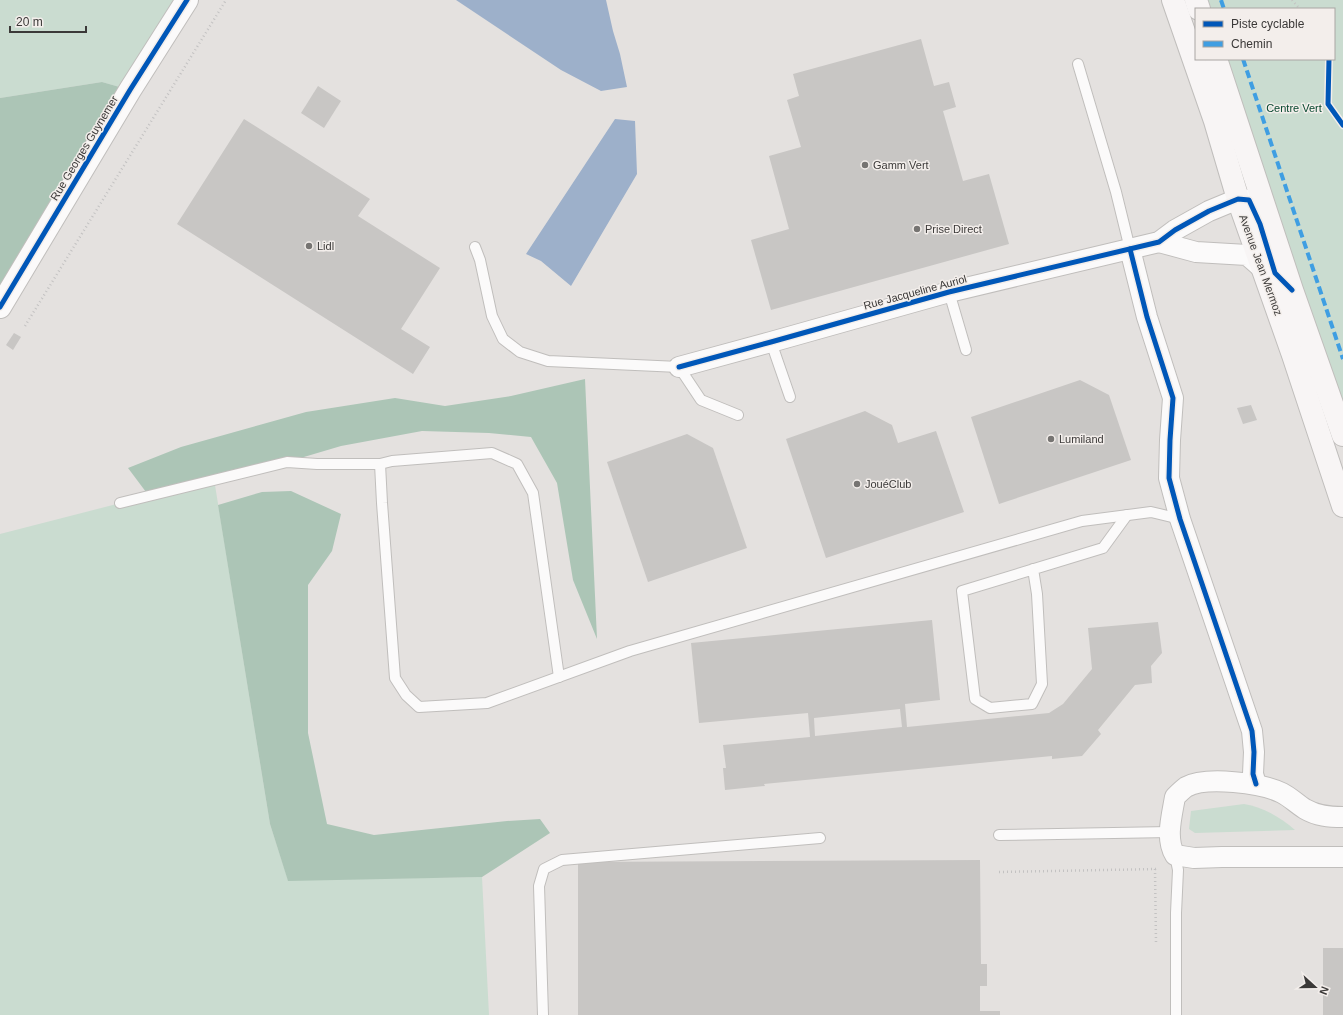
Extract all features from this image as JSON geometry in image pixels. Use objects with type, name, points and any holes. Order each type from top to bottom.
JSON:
[{"type":"main road","name":"Avenue Jean Mermoz","points":[[1172,0],[1215,121],[1238,199],[1263,268],[1343,506]]},
{"type":"main road","name":"Avenue Jean Mermoz","points":[[1216,60],[1292,290],[1343,435]]},
{"type":"street","name":"Rue Georges Guynemer","points":[[0,307],[130,90],[187,0]]},
{"type":"street","points":[[1159,242],[1176,230],[1209,211],[1238,199],[1249,200],[1260,224],[1275,273],[1292,290]]},
{"type":"street","points":[[1159,242],[1196,252],[1247,255],[1263,268]]},
{"type":"street","name":"Rue Jacqueline Auriol","points":[[678,367],[949,292],[1159,242]]},
{"type":"street","points":[[1130,249],[1147,317],[1173,398],[1169,478],[1180,519],[1252,731],[1254,752],[1253,774],[1256,784]]},
{"type":"street","points":[[1343,817],[1324,816],[1306,810],[1282,793],[1256,784],[1200,782],[1187,787],[1175,797],[1170,832],[1172,849],[1175,855],[1194,858],[1222,856],[1343,856]]},
{"type":"lane","points":[[1078,64],[1116,192],[1130,249]]},
{"type":"lane","points":[[475,247],[480,260],[492,316],[503,340],[520,352],[548,361],[678,367],[701,400],[738,415]]},
{"type":"lane","points":[[949,292],[966,350]]},
{"type":"lane","points":[[771,342],[790,397]]},
{"type":"lane","points":[[120,503],[287,462],[317,464],[380,464],[392,461],[492,453],[517,464],[534,493],[559,677]]},
{"type":"lane","points":[[380,464],[395,678],[406,696],[420,706],[487,703],[630,651],[1082,521],[1151,512],[1180,519]]},
{"type":"lane","points":[[1033,569],[1037,594],[1042,684],[1032,704],[990,708],[975,699],[962,591],[1033,569],[1103,548],[1127,515]]},
{"type":"lane","points":[[998,835],[1170,832]]},
{"type":"lane","points":[[543,1015],[540,886],[544,869],[562,860],[820,838]]},
{"type":"lane","points":[[1175,855],[1178,870],[1176,914],[1176,1015]]},
{"type":"path","points":[[26,326],[226,0]]},
{"type":"path","points":[[1292,0],[1299,8]]},
{"type":"path","points":[[1329,60],[1328,104],[1343,125]]},
{"type":"green space","points":[[0,0],[187,0],[130,90],[102,82],[0,98]]},
{"type":"green space","name":"Centre Vert","points":[[1206,0],[1343,0],[1343,408],[1226,60],[1335,60],[1335,8],[1209,8]]},
{"type":"green space","points":[[102,82],[130,90],[0,307],[0,98]]},
{"type":"green space","points":[[585,379],[597,639],[573,580],[557,483],[531,437],[489,433],[422,431],[341,446],[287,462],[149,496],[128,468],[181,447],[306,412],[395,398],[445,406],[511,396]]},
{"type":"green space","points":[[214,479],[270,824],[288,880],[482,877],[489,1015],[0,1015],[0,534]]},
{"type":"green space","points":[[291,491],[341,514],[332,551],[308,585],[308,733],[327,824],[374,835],[540,819],[550,833],[482,877],[288,881],[270,824],[218,505],[262,492]]},
{"type":"green space","points":[[1244,804],[1251,805],[1271,813],[1295,830],[1195,833],[1189,829],[1191,811]]},
{"type":"water","points":[[456,0],[606,0],[627,87],[601,91],[561,70]]},
{"type":"water","points":[[615,119],[635,121],[637,174],[571,286],[541,261],[526,254]]},
{"type":"building","name":"Gamm Vert","points":[[921,39],[934,86],[949,82],[956,107],[943,111],[963,181],[989,174],[1009,244],[771,310],[751,240],[789,229],[769,156],[801,147],[787,100],[799,96],[793,74]]},
{"type":"building","points":[[318,86],[341,101],[324,128],[301,113]]},
{"type":"building","name":"Lidl","points":[[244,119],[370,199],[358,216],[440,268],[401,329],[430,347],[413,374],[177,224]]},
{"type":"building","points":[[14,333],[21,337],[13,350],[6,345]]},
{"type":"building","name":"Lumiland","points":[[1080,380],[1109,395],[1131,460],[999,504],[971,417]]},
{"type":"building","points":[[1251,405],[1257,420],[1243,424],[1237,408]]},
{"type":"building","name":"JouéClub","points":[[865,411],[892,425],[898,443],[936,431],[964,512],[826,558],[786,439]]},
{"type":"building","points":[[687,434],[713,448],[747,548],[648,582],[607,462]]},
{"type":"building","points":[[932,620],[940,700],[905,704],[907,727],[1049,713],[1063,704],[1092,669],[1088,628],[1158,622],[1162,653],[1151,666],[1152,683],[1135,685],[1098,730],[1101,734],[1082,756],[1052,759],[1052,756],[764,784],[765,786],[725,790],[723,768],[726,768],[723,745],[810,737],[808,713],[699,723],[691,643]],"holes":[[[900,709],[902,727],[815,736],[814,718]]]},
{"type":"building","points":[[980,860],[981,964],[987,964],[987,986],[980,986],[980,1011],[1000,1011],[1000,1015],[578,1015],[578,862]]},
{"type":"building","points":[[1323,948],[1343,948],[1343,1015],[1323,1015]]},
{"type":"marked path","points":[[1221,0],[1224,8]]},
{"type":"marked path","points":[[1243,60],[1343,359]]},
{"type":"cycle path","points":[[0,307],[130,90],[187,0]]},
{"type":"cycle path","points":[[1329,60],[1328,104],[1343,125]]},
{"type":"cycle path","points":[[679,367],[949,292],[1159,242],[1175,230],[1209,211],[1238,199],[1249,200],[1260,224],[1275,273],[1292,290]]},
{"type":"cycle path","points":[[1130,249],[1147,317],[1173,398],[1169,478],[1180,519],[1252,731],[1254,752],[1253,774],[1256,784]]},
{"type":"place","name":"Gamm Vert","points":[[865,165]]},
{"type":"place","name":"Prise Direct","points":[[917,229]]},
{"type":"place","name":"Lidl","points":[[309,246]]},
{"type":"place","name":"Lumiland","points":[[1051,439]]},
{"type":"place","name":"JouéClub","points":[[857,484]]}]
